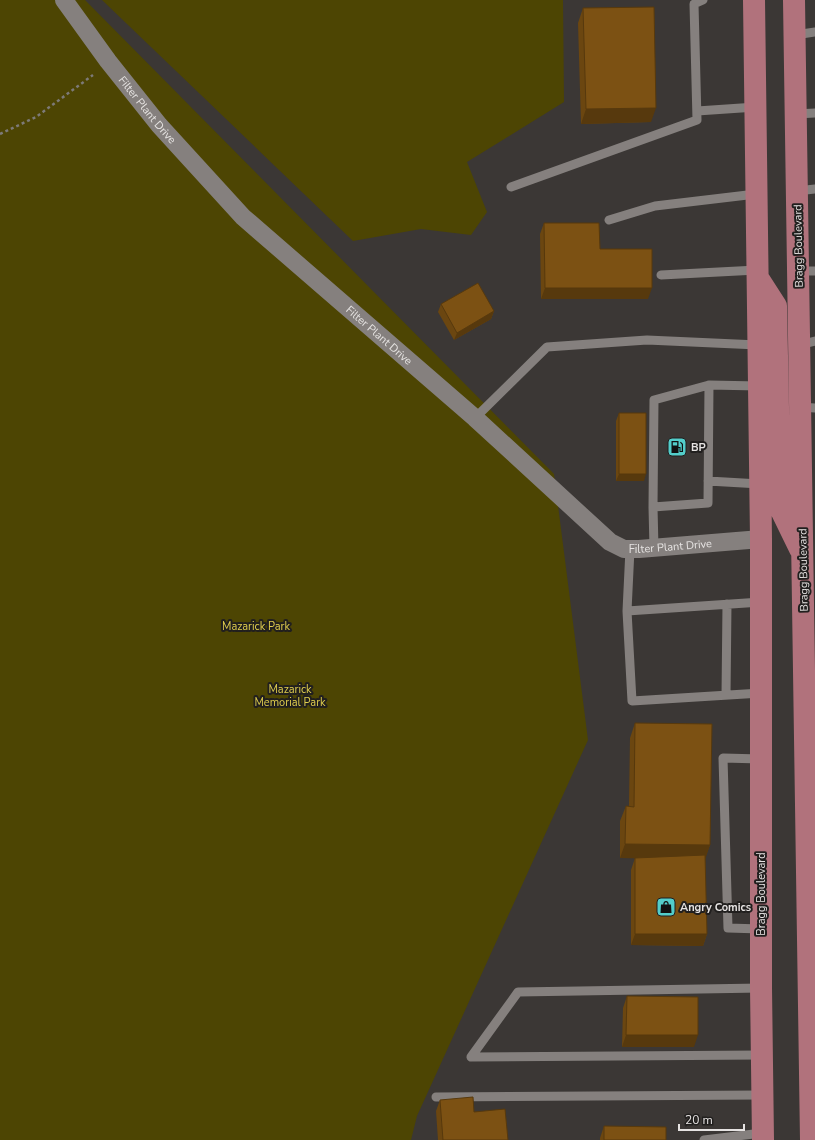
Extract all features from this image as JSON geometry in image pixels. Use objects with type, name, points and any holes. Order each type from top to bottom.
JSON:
[{"type":"main road","name":"Bragg Boulevard","points":[[754,0],[761,539],[760,988],[762,1136]]},
{"type":"main road","name":"Bragg Boulevard","points":[[794,0],[805,34],[808,407],[802,554],[811,1140]]},
{"type":"main road","points":[[758,274],[776,306],[780,508],[802,554]]},
{"type":"street","name":"Filter Plant Drive","points":[[64,0],[108,61],[159,125],[243,216],[475,418],[610,542],[624,549],[630,549],[761,539]]},
{"type":"lane","points":[[511,187],[697,120],[694,4],[703,0]]},
{"type":"lane","points":[[697,111],[756,108]]},
{"type":"lane","points":[[609,220],[655,206],[756,194]]},
{"type":"lane","points":[[661,275],[758,274]]},
{"type":"lane","points":[[475,418],[547,347],[647,340],[758,345]]},
{"type":"lane","points":[[653,507],[708,503],[709,384]]},
{"type":"lane","points":[[654,548],[654,400],[709,384],[759,386]]},
{"type":"lane","points":[[708,482],[760,484]]},
{"type":"lane","points":[[630,549],[627,611],[632,701],[761,693]]},
{"type":"lane","points":[[627,611],[761,602]]},
{"type":"lane","points":[[726,695],[727,604]]},
{"type":"lane","points":[[761,759],[723,758],[728,928],[761,929]]},
{"type":"lane","points":[[760,988],[518,992],[471,1057],[761,1055]]},
{"type":"lane","points":[[436,1097],[762,1096]]},
{"type":"lane","points":[[704,1140],[762,1136]]},
{"type":"path","points":[[0,134],[36,117],[92,77],[108,61]]},
{"type":"green space","name":"Mazarick Park","points":[[0,0],[85,0],[554,474],[588,740],[417,1116],[411,1140],[0,1140]]},
{"type":"green space","points":[[102,0],[563,0],[564,102],[467,162],[487,212],[471,235],[421,229],[353,241]]},
{"type":"building","points":[[654,7],[656,108],[586,109],[583,8]]},
{"type":"building","points":[[544,223],[599,223],[600,249],[652,249],[652,288],[545,288]]},
{"type":"building","points":[[478,283],[494,311],[457,333],[441,304]]},
{"type":"building","points":[[619,413],[646,413],[646,474],[619,474]]},
{"type":"building","points":[[635,723],[712,724],[710,845],[625,844],[626,806],[634,807]]},
{"type":"building","name":"Angry Comics","points":[[705,855],[707,934],[635,934],[635,858]]},
{"type":"building","points":[[627,996],[698,997],[698,1035],[626,1035]]},
{"type":"building","points":[[473,1097],[474,1112],[505,1109],[508,1140],[443,1140],[440,1100]]},
{"type":"building","points":[[604,1126],[666,1127],[666,1140],[604,1140]]},
{"type":"place","name":"BP","points":[[677,447]]},
{"type":"place","name":"Angry Comics","points":[[666,907]]},
{"type":"park label","name":"Mazarick Memorial Park","points":[[290,695]]}]
